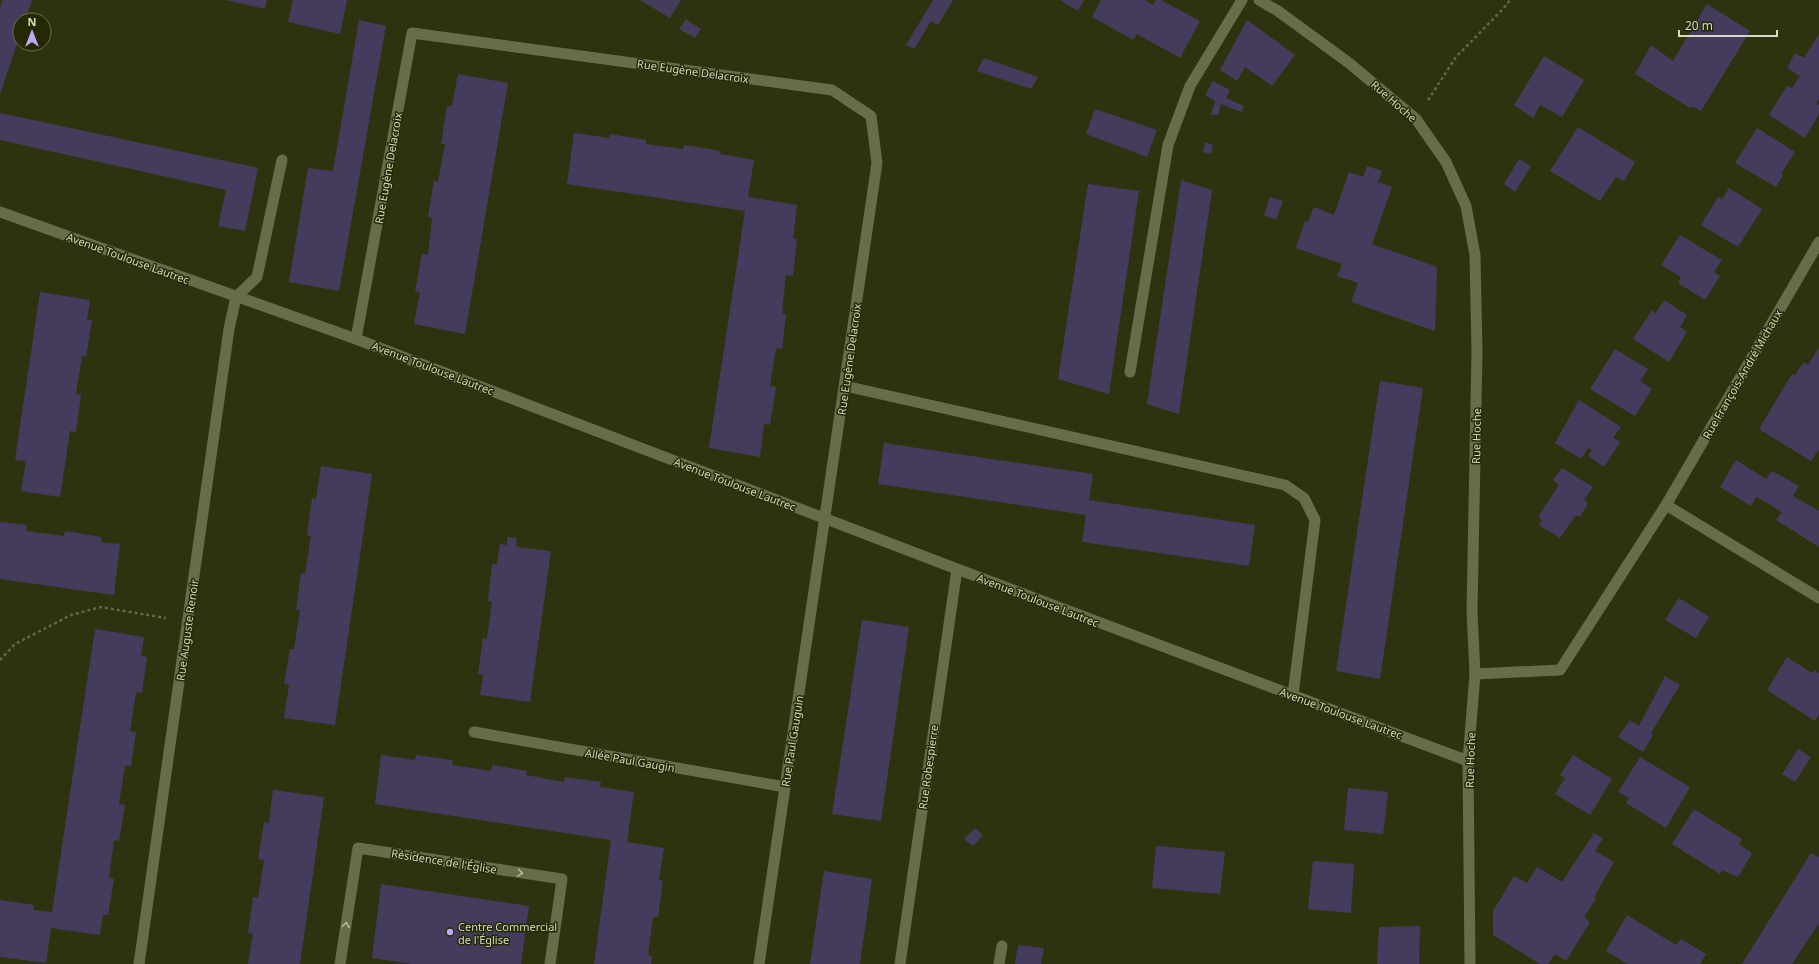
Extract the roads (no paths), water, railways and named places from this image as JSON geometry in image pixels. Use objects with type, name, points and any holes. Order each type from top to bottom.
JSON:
[{"type":"street","points":[[1130,372],[1168,145],[1190,86],[1242,0]]},
{"type":"street","name":"Rue Hoche","points":[[1259,0],[1278,11],[1349,63],[1416,119],[1446,162],[1466,206],[1475,256],[1477,352],[1472,611],[1475,674],[1468,761],[1470,964]]},
{"type":"street","name":"Rue Eugène Delacroix","points":[[356,339],[412,33],[832,90],[870,116],[877,163],[826,518]]},
{"type":"street","points":[[236,297],[257,277],[282,160]]},
{"type":"street","name":"Avenue Toulouse Lautrec","points":[[0,212],[356,339],[957,569],[1468,761]]},
{"type":"street","name":"Rue François-André Michaux","points":[[1475,674],[1560,670],[1666,505],[1819,242]]},
{"type":"street","name":"Rue Auguste Renoir","points":[[139,964],[229,329],[236,297]]},
{"type":"street","points":[[845,386],[1285,485],[1304,498],[1315,520],[1293,695]]},
{"type":"street","points":[[1666,505],[1819,598]]},
{"type":"street","name":"Rue Paul Gauguin","points":[[759,964],[826,518]]},
{"type":"street","name":"Rue Robespierre","points":[[900,964],[957,569]]},
{"type":"street","name":"Allée Paul Gaugin","points":[[474,732],[785,787]]},
{"type":"street","name":"Résidence de l'Église","points":[[340,964],[358,848],[562,879],[550,964]]},
{"type":"street","points":[[999,964],[1002,946]]},
{"type":"place","name":"Centre Commercial de l'Église","points":[[450,932]]}]
